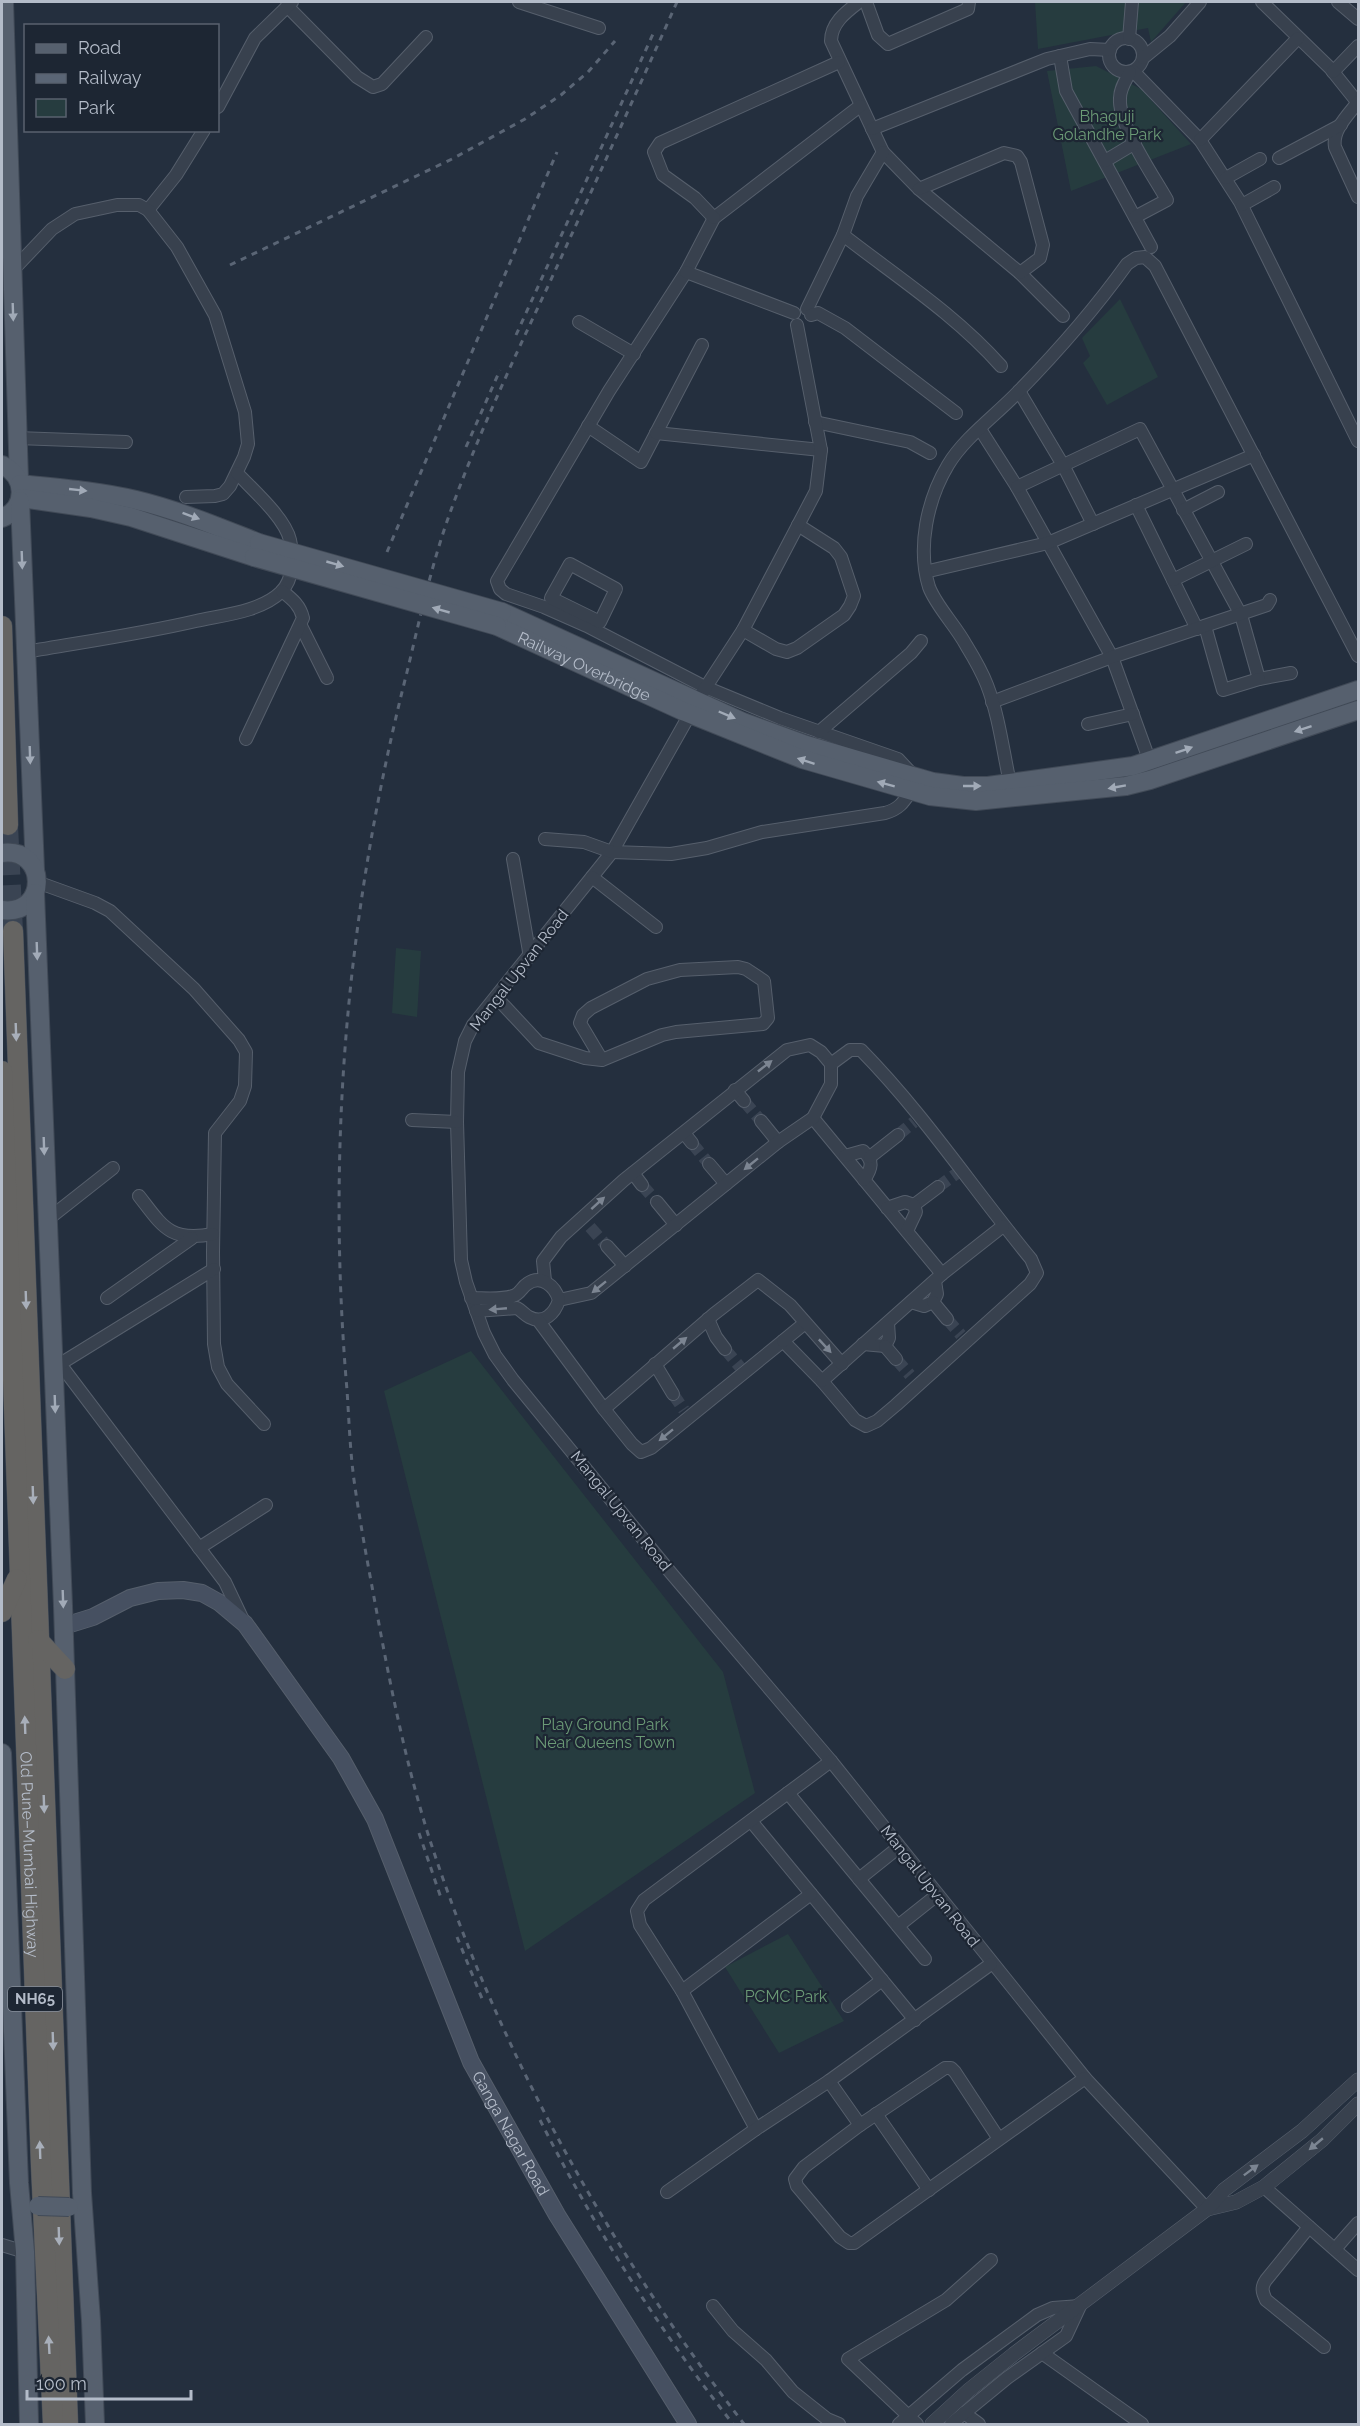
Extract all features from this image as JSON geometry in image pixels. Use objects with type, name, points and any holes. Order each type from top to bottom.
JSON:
[{"type":"highway","points":[[2,626],[8,825]]},
{"type":"highway","name":"NH65","points":[[13,931],[38,1640]]},
{"type":"highway","name":"NH65","points":[[2,1071],[19,1574]]},
{"type":"highway","points":[[2,1612],[19,1574]]},
{"type":"highway","name":"Old Pune–Mumbai Highway","points":[[19,1574],[41,2178],[53,2424]]},
{"type":"highway","points":[[38,1640],[65,1669]]},
{"type":"highway","name":"Old Pune–Mumbai Highway","points":[[38,1640],[68,2424]]},
{"type":"main road","points":[[4,2],[17,438],[36,882],[51,1347],[57,1362],[76,2208],[95,2424]]},
{"type":"main road","points":[[2,465],[12,471],[20,491],[14,510],[2,518]]},
{"type":"main road","name":"Railway Overbridge","points":[[20,491],[97,492],[176,511],[256,550],[500,619],[743,722],[913,784]]},
{"type":"main road","points":[[913,784],[933,782],[963,786],[1010,783],[1109,771],[1150,762],[1359,690]]},
{"type":"main road","points":[[913,784],[952,801],[976,801],[1126,786],[1359,711]]},
{"type":"main road","points":[[2,852],[14,852],[24,857],[36,882],[28,902],[19,909],[2,910]]},
{"type":"main road","name":"Ganga Nagar Road","points":[[64,1626],[93,1617],[143,1594],[183,1590],[202,1593],[220,1603],[245,1624],[341,1758],[361,1793],[375,1819],[471,2062],[545,2195],[688,2424]]},
{"type":"main road","points":[[2,1753],[30,2206],[25,2252],[29,2424]]},
{"type":"main road","points":[[30,2206],[76,2208]]},
{"type":"street","points":[[519,2],[599,28]]},
{"type":"street","points":[[859,2],[845,13],[831,33],[831,41],[883,152],[918,189],[1020,273],[1063,316]]},
{"type":"street","points":[[866,2],[878,34],[888,44],[968,9],[969,2]]},
{"type":"street","points":[[1129,39],[1132,2]]},
{"type":"street","points":[[1135,217],[1167,200],[1124,124],[1119,100],[1121,90],[1143,58],[1170,36],[1200,2]]},
{"type":"street","points":[[1262,2],[1333,72],[1358,103],[1341,125],[1334,140],[1335,147],[1359,197]]},
{"type":"street","points":[[1338,2],[1359,19]]},
{"type":"street","points":[[219,105],[255,38],[289,4],[357,77],[373,87],[382,84],[426,37]]},
{"type":"street","points":[[1200,140],[1299,38]]},
{"type":"street","points":[[1143,58],[1140,45],[1129,39],[1116,42],[1110,50],[1113,65],[1120,71],[1132,71],[1200,140],[1226,178],[1355,423],[1359,441]]},
{"type":"street","points":[[1333,72],[1359,46]]},
{"type":"street","points":[[872,129],[1047,59],[1090,49],[1110,50]]},
{"type":"street","points":[[1060,56],[1066,91],[1151,247]]},
{"type":"street","points":[[714,218],[696,198],[663,175],[654,152],[660,142],[839,62]]},
{"type":"street","points":[[545,839],[584,842],[612,852],[671,854],[762,832],[896,810],[913,784],[898,759],[703,691],[578,617],[551,598],[570,564],[616,589],[600,622],[578,617],[544,607],[506,594],[497,581],[588,426],[686,272],[714,218],[860,106]]},
{"type":"street","points":[[1279,158],[1341,125]]},
{"type":"street","points":[[148,210],[166,190],[203,132]]},
{"type":"street","points":[[1105,161],[1136,143]]},
{"type":"street","points":[[809,312],[843,236],[857,196],[883,152]]},
{"type":"street","points":[[918,189],[1004,153],[1017,156],[1021,162],[1043,245],[1040,258],[1020,273]]},
{"type":"street","points":[[1226,178],[1260,159]]},
{"type":"street","points":[[1242,205],[1274,188]]},
{"type":"street","points":[[12,271],[51,229],[75,214],[117,205],[140,206],[148,210],[177,248],[215,315],[224,338],[245,412],[248,444],[237,473],[223,494],[186,496]]},
{"type":"street","points":[[843,236],[952,319],[982,345],[1001,366]]},
{"type":"street","points":[[1010,783],[987,685],[965,642],[930,590],[923,558],[928,517],[934,494],[948,464],[1019,392],[1082,323],[1127,264],[1136,258],[1145,257],[1155,266],[1359,656]]},
{"type":"street","points":[[686,272],[795,319]]},
{"type":"street","points":[[703,691],[742,630],[816,491],[820,450],[795,319],[798,308],[818,313],[845,328],[956,413]]},
{"type":"street","points":[[579,322],[634,354]]},
{"type":"street","points":[[588,426],[641,462],[702,345]]},
{"type":"street","points":[[1019,392],[1063,465],[1093,524]]},
{"type":"street","points":[[815,422],[910,442],[930,453]]},
{"type":"street","points":[[980,429],[1017,487],[1112,657],[1150,762]]},
{"type":"street","points":[[1017,487],[1140,429],[1241,615],[1259,679]]},
{"type":"street","points":[[656,433],[820,450]]},
{"type":"street","points":[[17,438],[126,442]]},
{"type":"street","points":[[929,571],[1048,543],[1254,455]]},
{"type":"street","points":[[26,652],[162,629],[213,617],[267,602],[282,591],[290,576],[293,558],[290,538],[276,515],[237,473]]},
{"type":"street","points":[[1183,510],[1218,492]]},
{"type":"street","points":[[1136,505],[1173,580],[1201,628],[1223,690],[1259,679],[1291,673]]},
{"type":"street","points":[[742,630],[786,652],[797,648],[834,621],[850,606],[854,596],[841,557],[834,548],[798,525]]},
{"type":"street","points":[[1173,580],[1246,544]]},
{"type":"street","points":[[246,739],[303,618],[302,610],[282,591]]},
{"type":"street","points":[[992,702],[1112,657],[1241,615],[1267,605],[1270,600]]},
{"type":"street","points":[[301,626],[327,678]]},
{"type":"street","points":[[819,732],[911,653],[921,640]]},
{"type":"street","points":[[1088,724],[1133,714]]},
{"type":"street","name":"Mangal Upvan Road","points":[[686,721],[612,852],[530,957],[473,1025],[465,1041],[458,1072],[459,1240],[461,1260],[471,1298],[495,1355],[510,1375],[671,1574],[831,1761],[1085,2078],[1207,2209]]},
{"type":"street","points":[[513,859],[530,957]]},
{"type":"street","points":[[592,877],[656,927]]},
{"type":"street","points":[[36,882],[95,903],[110,911],[194,989],[245,1048],[245,1086],[240,1101],[215,1132],[214,1344],[218,1366],[227,1384],[264,1424]]},
{"type":"street","points":[[496,997],[539,1042],[569,1054],[602,1060],[662,1035],[763,1024],[768,1018],[764,981],[746,969],[738,967],[680,970],[647,979],[591,1008],[583,1015],[580,1023],[602,1060]]},
{"type":"street","points":[[545,1281],[543,1261],[561,1238],[586,1222],[633,1173],[787,1050],[810,1045],[821,1052],[831,1064],[831,1084],[813,1118],[778,1142],[591,1293],[559,1300]]},
{"type":"street","points":[[783,1341],[822,1381],[855,1420],[866,1426],[877,1421],[914,1380],[1029,1284],[1037,1273],[1031,1259],[917,1120],[884,1074],[861,1050],[850,1050],[831,1064]]},
{"type":"street","points":[[735,1090],[744,1101]]},
{"type":"street","points":[[813,1118],[907,1231],[938,1277],[937,1294],[933,1302],[924,1306],[911,1302]]},
{"type":"street","points":[[412,1120],[457,1122]]},
{"type":"street","points":[[761,1121],[778,1142]]},
{"type":"street","points":[[684,1133],[692,1143]]},
{"type":"street","points":[[870,1157],[898,1135]]},
{"type":"street","points":[[845,1156],[863,1151],[870,1157],[872,1163],[870,1171],[864,1180]]},
{"type":"street","points":[[709,1164],[726,1184]]},
{"type":"street","points":[[47,1220],[112,1168]]},
{"type":"street","points":[[633,1173],[642,1185]]},
{"type":"street","points":[[914,1205],[938,1187]]},
{"type":"street","points":[[139,1196],[162,1224],[183,1236],[192,1238],[213,1234]]},
{"type":"street","points":[[657,1202],[676,1225]]},
{"type":"street","points":[[887,1208],[905,1202],[914,1205]]},
{"type":"street","points":[[907,1231],[914,1221],[916,1212],[914,1205]]},
{"type":"street","points":[[822,1381],[938,1277],[1003,1226]]},
{"type":"street","points":[[107,1298],[192,1238]]},
{"type":"street","points":[[607,1246],[625,1266]]},
{"type":"street","points":[[213,1269],[57,1362],[225,1582],[245,1624]]},
{"type":"street","points":[[471,1298],[510,1297],[535,1280],[545,1281],[553,1287],[559,1300],[554,1312],[538,1320],[528,1317],[517,1308],[476,1311]]},
{"type":"street","points":[[604,1409],[703,1323],[758,1280],[783,1298],[842,1364]]},
{"type":"street","points":[[933,1302],[947,1319]]},
{"type":"street","points":[[538,1320],[604,1409],[641,1452],[651,1448],[687,1413],[806,1323]]},
{"type":"street","points":[[703,1323],[726,1349]]},
{"type":"street","points":[[885,1346],[889,1338],[888,1323]]},
{"type":"street","points":[[863,1344],[885,1346],[896,1359]]},
{"type":"street","points":[[651,1368],[673,1394]]},
{"type":"street","points":[[199,1548],[267,1505]]},
{"type":"street","points":[[756,2129],[682,1991],[640,1925],[637,1911],[644,1900],[831,1761]]},
{"type":"street","points":[[788,1793],[925,1959]]},
{"type":"street","points":[[751,1821],[915,2020]]},
{"type":"street","points":[[859,1879],[899,1847]]},
{"type":"street","points":[[682,1991],[811,1894]]},
{"type":"street","points":[[898,1926],[937,1895]]},
{"type":"street","points":[[667,2192],[829,2081],[992,1964]]},
{"type":"street","points":[[848,2006],[882,1980]]},
{"type":"street","points":[[999,2139],[951,2068],[941,2070],[860,2125],[804,2167],[795,2179],[797,2186],[845,2241],[854,2243],[1085,2078]]},
{"type":"street","points":[[932,2424],[969,2390],[1032,2340],[1207,2209],[1224,2190],[1302,2131],[1359,2080]]},
{"type":"street","points":[[829,2081],[860,2125]]},
{"type":"street","points":[[1207,2209],[1236,2202],[1264,2187],[1322,2140],[1359,2104]]},
{"type":"street","points":[[876,2114],[929,2190]]},
{"type":"street","points":[[1264,2187],[1359,2270]]},
{"type":"street","points":[[1335,2249],[1359,2223]]},
{"type":"street","points":[[1309,2228],[1266,2280],[1262,2293],[1266,2300],[1324,2347]]},
{"type":"street","points":[[2,2246],[25,2252]]},
{"type":"street","points":[[991,2260],[946,2300],[848,2359],[908,2422],[962,2370],[1037,2315],[1053,2308],[1080,2306]]},
{"type":"street","points":[[713,2306],[733,2331],[766,2360],[793,2392],[827,2419],[839,2424]]},
{"type":"street","points":[[951,2424],[1066,2336],[1080,2306]]},
{"type":"street","points":[[1042,2354],[1142,2424]]},
{"type":"street","points":[[964,2413],[979,2424]]},
{"type":"green space","points":[[1035,2],[1186,2],[1151,42],[1148,28],[1038,49]]},
{"type":"green space","name":"Bhaguji Golandhe Park","points":[[1096,66],[1141,89],[1191,144],[1071,191],[1047,71]]},
{"type":"green space","points":[[1120,299],[1158,377],[1107,405],[1083,363],[1090,356],[1082,338]]},
{"type":"green space","points":[[396,948],[421,951],[417,1017],[392,1013]]},
{"type":"green space","name":"Play Ground Park Near Queens Town","points":[[471,1351],[723,1672],[755,1793],[525,1951],[384,1391]]},
{"type":"green space","name":"PCMC Park","points":[[788,1934],[844,2021],[779,2053],[725,1967]]},
{"type":"tunnel","points":[[8,825],[13,931]]},
{"type":"tunnel","points":[[744,1101],[761,1121]]},
{"type":"tunnel","points":[[898,1135],[914,1122]]},
{"type":"tunnel","points":[[692,1143],[709,1164]]},
{"type":"tunnel","points":[[938,1187],[956,1174]]},
{"type":"tunnel","points":[[642,1185],[657,1202]]},
{"type":"tunnel","points":[[590,1227],[607,1246]]},
{"type":"tunnel","points":[[947,1319],[961,1335]]},
{"type":"tunnel","points":[[725,1349],[740,1367]]},
{"type":"tunnel","points":[[896,1359],[910,1375]]},
{"type":"tunnel","points":[[673,1394],[684,1410]]},
{"type":"railway","points":[[677,2],[485,424],[451,510],[427,590],[386,761],[369,850],[356,939],[341,1118],[339,1208],[341,1299],[350,1435],[361,1528],[405,1750],[428,1834],[456,1913],[487,1991],[560,2143],[647,2288],[694,2357],[744,2424]]},
{"type":"railway","points":[[516,335],[653,34]]},
{"type":"railway","points":[[230,265],[452,159],[525,119],[561,95],[588,72],[615,41]]},
{"type":"railway","points":[[387,552],[557,152]]},
{"type":"railway","points":[[466,447],[500,370]]},
{"type":"railway","points":[[419,1833],[441,1898]]},
{"type":"railway","points":[[457,1937],[483,2001]]},
{"type":"railway","points":[[540,2120],[629,2277],[679,2352],[733,2424]]}]
